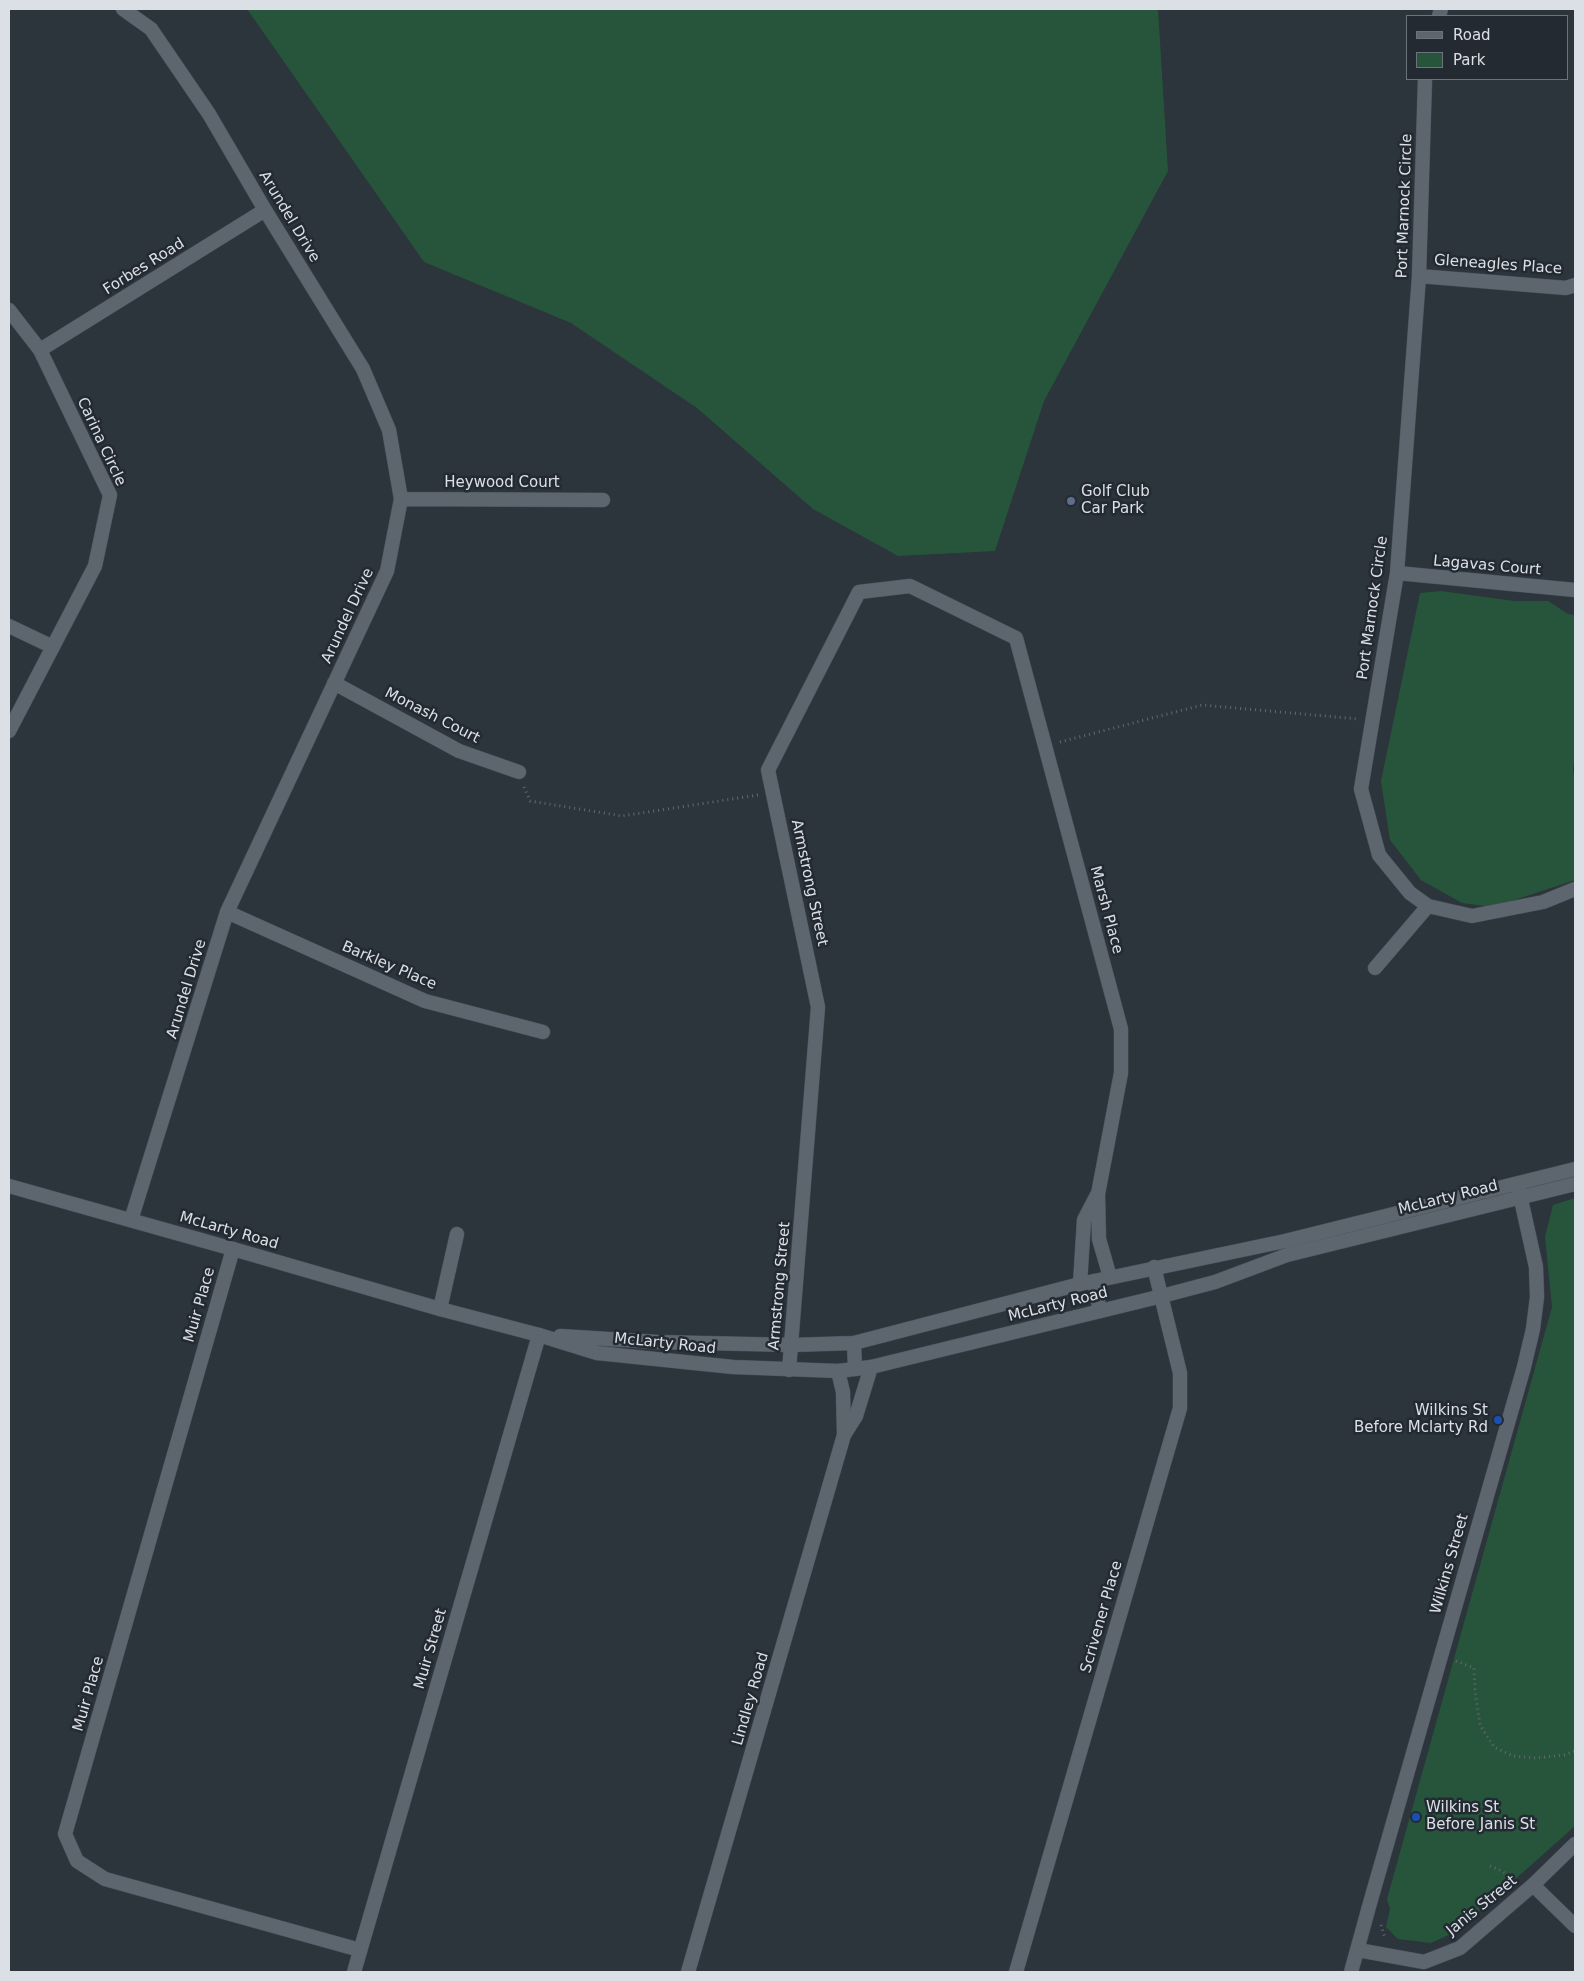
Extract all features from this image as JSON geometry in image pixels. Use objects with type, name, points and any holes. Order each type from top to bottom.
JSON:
[{"type":"street","name":"Arundel Drive","points":[[123,9],[151,29],[209,114],[265,210],[363,369],[389,430],[401,499],[387,571],[227,912],[131,1220]]},
{"type":"street","name":"Port Marnock Circle","points":[[1426,80],[1418,276],[1397,573],[1361,788],[1379,854],[1410,893],[1428,906],[1472,916],[1544,902],[1575,889]]},
{"type":"street","name":"Forbes Road","points":[[40,350],[265,210]]},
{"type":"street","name":"Gleneagles Place","points":[[1418,276],[1566,288],[1575,284]]},
{"type":"street","name":"Carina Circle","points":[[9,310],[40,350],[110,494],[94,566],[9,731]]},
{"type":"street","name":"Heywood Court","points":[[401,499],[603,500]]},
{"type":"street","name":"Lagavas Court","points":[[1397,573],[1575,590]]},
{"type":"street","name":"Armstrong Street","points":[[790,1370],[818,1007],[768,770],[859,592],[910,586],[1016,638]]},
{"type":"street","points":[[9,626],[53,647]]},
{"type":"street","name":"Marsh Place","points":[[1016,638],[1121,1029],[1122,1072],[1098,1194],[1099,1239],[1110,1277]]},
{"type":"street","name":"Monash Court","points":[[334,683],[459,751],[519,772]]},
{"type":"street","points":[[1375,968],[1428,906]]},
{"type":"street","name":"Barkley Place","points":[[227,912],[425,1001],[543,1032]]},
{"type":"street","name":"McLarty Road","points":[[9,1186],[597,1353],[733,1367],[838,1371],[870,1367],[1215,1282],[1287,1255],[1519,1191],[1575,1169]]},
{"type":"street","name":"McLarty Road","points":[[539,1335],[657,1342],[792,1345],[854,1343],[1110,1277],[1519,1191],[1575,1184]]},
{"type":"street","name":"Wilkins Street","points":[[1358,1950],[1534,1330],[1537,1297],[1536,1267],[1519,1191]]},
{"type":"street","name":"Marsh Place","points":[[1080,1284],[1084,1220],[1098,1194]]},
{"type":"street","points":[[440,1309],[457,1234]]},
{"type":"street","name":"Muir Place","points":[[233,1249],[66,1834],[78,1861],[105,1879],[360,1950]]},
{"type":"street","name":"Scrivener Place","points":[[1016,1972],[1180,1408],[1180,1373],[1154,1268]]},
{"type":"street","points":[[1094,1281],[1100,1311]]},
{"type":"street","name":"Muir Street","points":[[354,1972],[539,1335]]},
{"type":"street","points":[[854,1343],[854,1369]]},
{"type":"street","name":"Lindley Road","points":[[688,1972],[844,1435],[856,1416],[870,1367]]},
{"type":"street","name":"Lindley Road","points":[[838,1371],[843,1392],[844,1435]]},
{"type":"street","name":"Janis Street","points":[[1358,1950],[1424,1962],[1460,1948],[1533,1885],[1575,1844]]},
{"type":"street","points":[[1533,1885],[1575,1926]]},
{"type":"street","points":[[1351,1972],[1358,1950]]},
{"type":"path","points":[[1045,746],[1202,705],[1372,720]]},
{"type":"path","points":[[519,772],[530,801],[622,816],[773,793]]},
{"type":"path","points":[[1440,1656],[1474,1668],[1474,1691],[1480,1725],[1494,1747],[1513,1756],[1536,1758],[1564,1755],[1575,1751]]},
{"type":"path","points":[[1490,1866],[1502,1870],[1515,1882],[1510,1888]]},
{"type":"path","points":[[1381,1924],[1385,1938],[1393,1942]]},
{"type":"green space","points":[[247,9],[1158,9],[1168,171],[1044,401],[995,551],[898,556],[813,509],[697,408],[571,323],[424,262]]},
{"type":"green space","points":[[1441,591],[1514,601],[1548,601],[1568,614],[1575,615],[1575,750],[1573,771],[1575,780],[1575,880],[1493,907],[1462,903],[1421,880],[1390,840],[1381,781],[1420,593]]},
{"type":"green space","points":[[1575,1198],[1575,1826],[1457,1931],[1431,1943],[1398,1939],[1386,1927],[1390,1909],[1387,1899],[1552,1307],[1545,1237],[1553,1205]]},
{"type":"place","name":"Golf Club Car Park","points":[[1071,501]]},
{"type":"place","name":"Wilkins St Before Mclarty Rd","points":[[1498,1420]]},
{"type":"place","name":"Wilkins St Before Janis St","points":[[1416,1817]]}]
